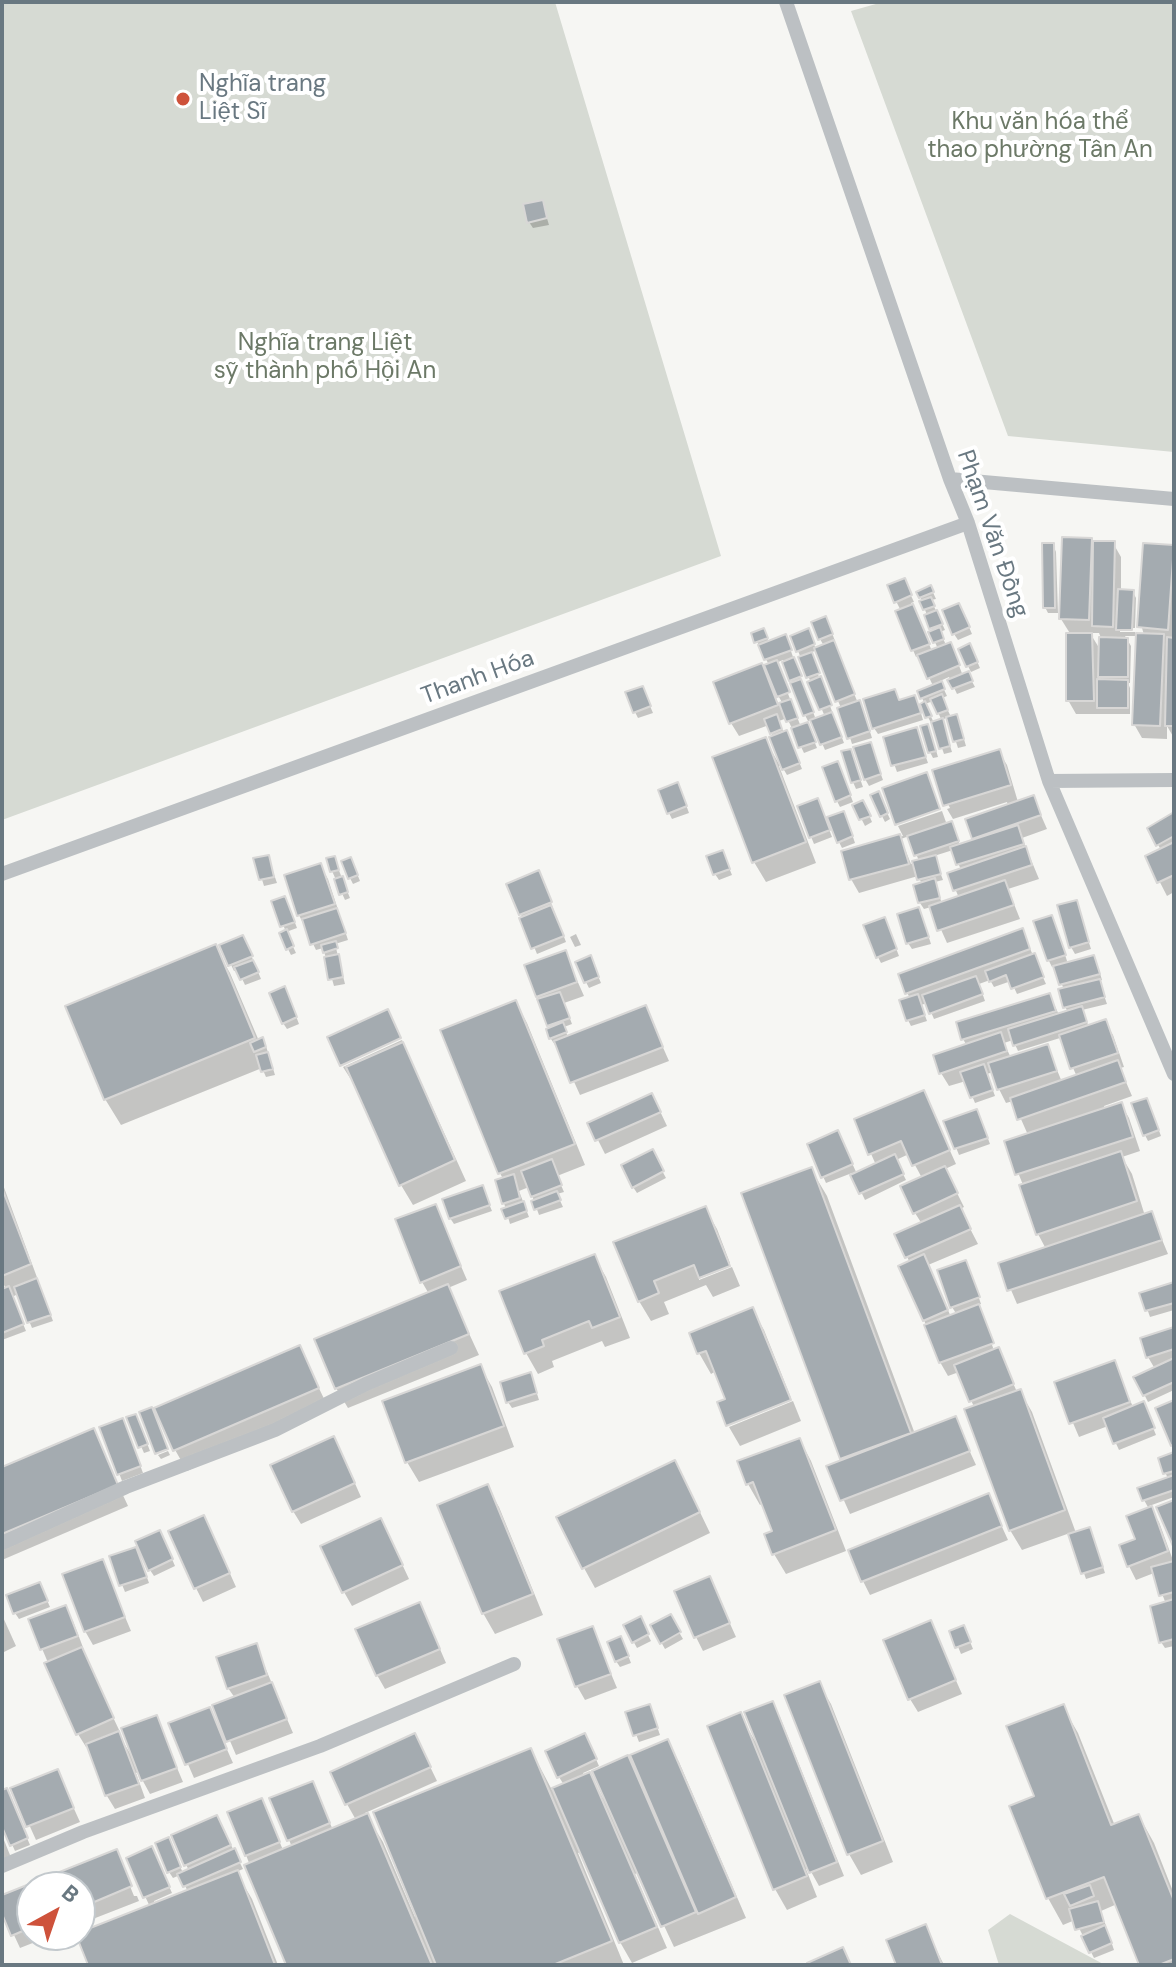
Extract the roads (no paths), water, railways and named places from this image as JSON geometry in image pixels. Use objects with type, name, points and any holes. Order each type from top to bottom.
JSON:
[{"type":"street","name":"Phạm Văn Đồng","points":[[786,2],[950,479],[968,523],[1049,781],[1174,1074]]},
{"type":"street","points":[[950,479],[1174,499]]},
{"type":"street","name":"Thanh Hóa","points":[[2,874],[968,523]]},
{"type":"street","points":[[1049,781],[1174,780]]},
{"type":"street","points":[[2,1543],[126,1487],[275,1430],[366,1384],[451,1348]]},
{"type":"street","points":[[2,1866],[83,1832],[320,1746],[514,1664]]},
{"type":"place","name":"Nghĩa trang Liệt Sĩ","points":[[183,99]]},
{"type":"park label","name":"Khu văn hóa thể thao phường Tân An","points":[[1040,137]]},
{"type":"park label","name":"Nghĩa trang Liệt sỹ thành phố Hội An","points":[[325,358]]}]
